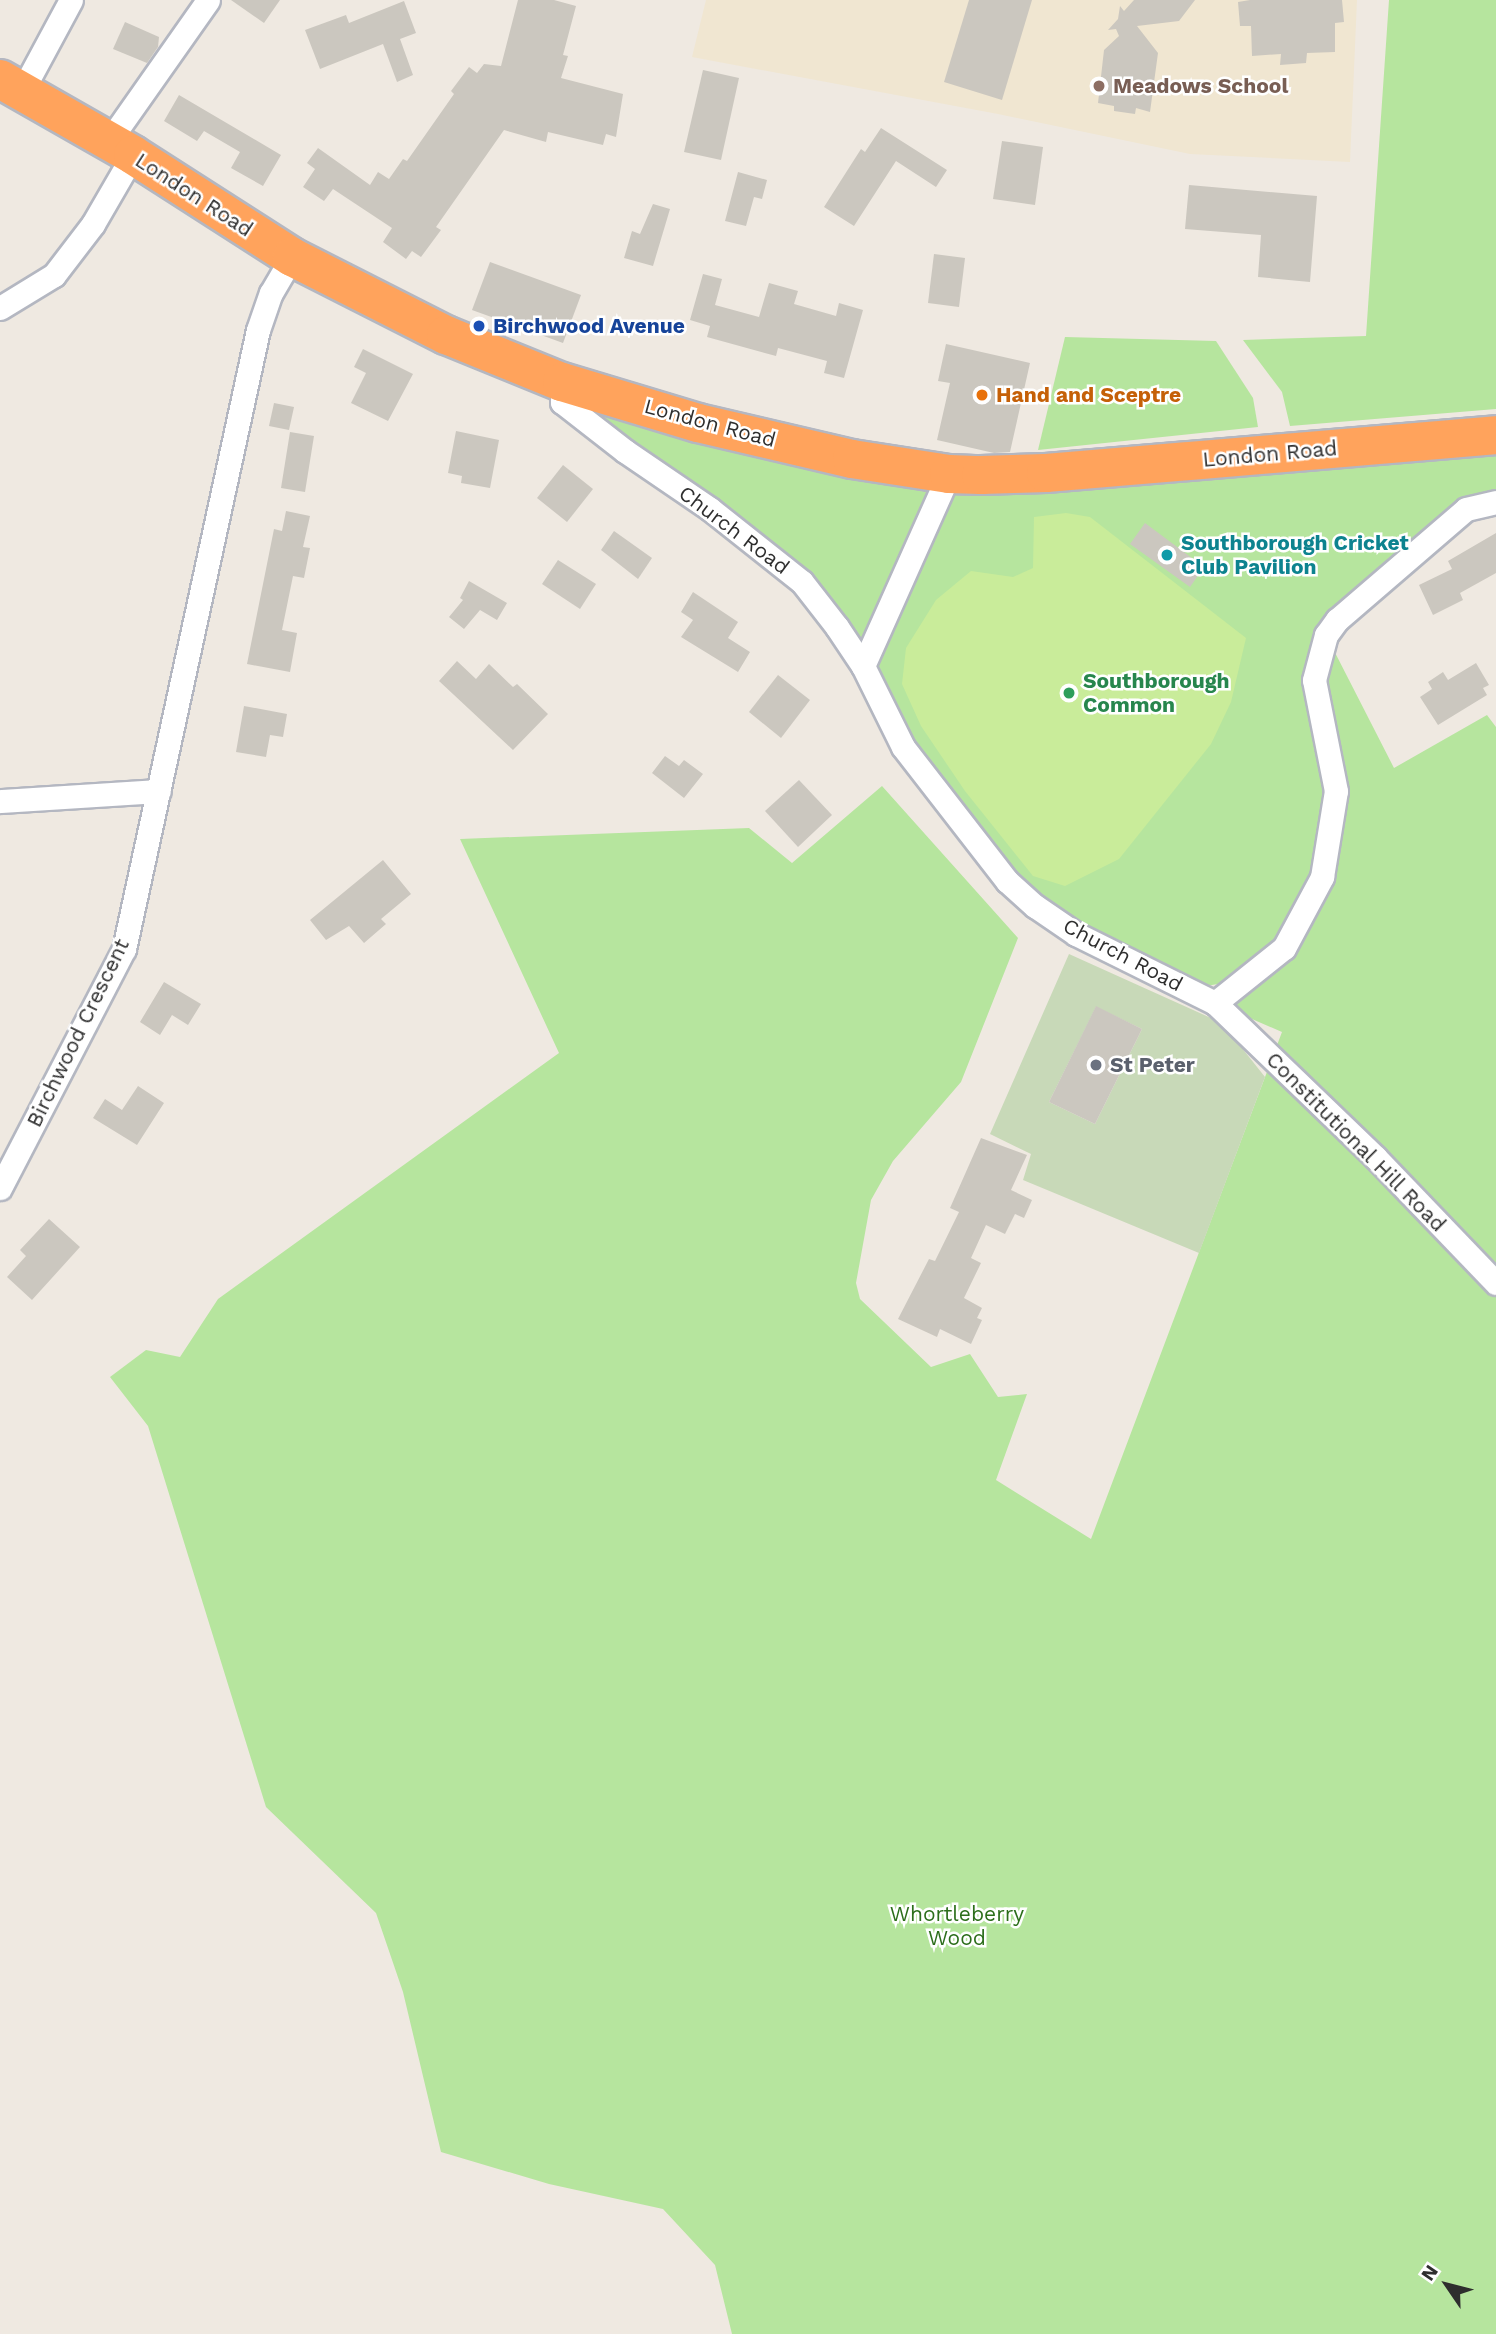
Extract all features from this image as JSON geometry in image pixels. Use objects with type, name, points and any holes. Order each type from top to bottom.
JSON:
[{"type":"highway","name":"London Road","points":[[11,85],[121,148],[292,257],[446,335],[562,382],[724,429],[852,459],[949,474],[1046,473],[1496,435]]},
{"type":"street","points":[[11,85],[71,0]]},
{"type":"street","points":[[0,308],[54,275],[93,224],[121,148],[208,0]]},
{"type":"street","points":[[0,801],[159,791],[258,330],[271,293],[292,257]]},
{"type":"street","name":"Church Road","points":[[562,382],[562,402],[625,451],[710,509],[802,582],[837,626],[863,666],[903,747],[1007,881],[1035,906],[1076,934],[1214,1003]]},
{"type":"street","points":[[863,666],[949,474]]},
{"type":"street","points":[[1214,1003],[1284,948],[1322,877],[1336,791],[1314,680],[1326,635],[1337,620],[1466,509],[1496,502]]},
{"type":"street","name":"Birchwood Crescent","points":[[0,1188],[124,949],[159,791]]},
{"type":"street","name":"Constitutional Hill Road","points":[[1214,1003],[1376,1158],[1496,1283]]},
{"type":"shaded area","name":"Meadows School","points":[[706,0],[1357,0],[1350,162],[1190,154],[998,114],[692,57]]},
{"type":"green space","points":[[1389,0],[1496,0],[1496,409],[1290,426],[1282,392],[1243,340],[1366,336]]},
{"type":"green space","points":[[1065,337],[1216,341],[1253,398],[1258,427],[1038,450]]},
{"type":"green space","name":"Southborough Common","points":[[582,403],[929,490],[1496,451],[1496,493],[1320,634],[1310,692],[1323,791],[1322,846],[1316,873],[1270,955],[1236,981],[1206,986],[1091,933],[1025,890],[920,756],[854,631],[812,581],[700,489]]},
{"type":"green space","name":"Southborough Common","points":[[1066,513],[1090,517],[1246,638],[1231,702],[1211,744],[1119,859],[1065,886],[1033,876],[965,791],[921,726],[902,684],[906,648],[936,600],[971,571],[1013,577],[1033,568],[1034,517]]},
{"type":"green space","name":"Whortleberry Wood","points":[[1326,635],[1394,768],[1487,715],[1496,727],[1496,2334],[732,2334],[715,2265],[663,2209],[549,2184],[441,2152],[403,1992],[376,1913],[266,1807],[148,1426],[110,1377],[146,1350],[180,1357],[218,1299],[559,1053],[460,839],[749,828],[792,863],[882,786],[1018,938],[961,1082],[893,1161],[871,1200],[856,1283],[860,1299],[931,1367],[970,1354],[998,1397],[1027,1394],[996,1480],[1091,1539],[1282,1032],[1215,1003],[1284,948],[1322,877],[1335,788],[1314,680]]},
{"type":"green space","points":[[1069,954],[1222,1023],[1265,1077],[1199,1253],[1023,1180],[1031,1154],[990,1134]],"holes":[[[1096,1007],[1142,1029],[1095,1124],[1049,1102]]]},
{"type":"building","points":[[231,0],[280,0],[264,23]]},
{"type":"building","points":[[518,0],[554,0],[576,6],[563,55],[568,56],[561,78],[623,94],[616,137],[606,134],[603,145],[548,132],[546,142],[504,130],[436,227],[441,230],[421,257],[412,251],[406,259],[383,242],[392,228],[333,189],[324,201],[303,187],[315,169],[307,163],[318,148],[370,185],[378,172],[389,179],[403,159],[407,161],[454,94],[451,91],[469,67],[477,73],[484,64],[501,66]]},
{"type":"building","points":[[969,0],[1032,0],[1002,100],[944,82]]},
{"type":"building","points":[[1134,0],[1195,0],[1179,21],[1137,26],[1158,53],[1150,112],[1136,108],[1135,114],[1114,111],[1114,106],[1098,103],[1104,50],[1119,36],[1116,29],[1108,30],[1118,19],[1120,6],[1124,11]]},
{"type":"building","points":[[1342,0],[1344,22],[1335,23],[1335,52],[1307,53],[1306,63],[1280,65],[1281,54],[1252,56],[1251,26],[1240,26],[1238,2]]},
{"type":"building","points":[[404,1],[416,33],[400,39],[413,75],[397,82],[383,44],[320,69],[305,30],[346,15],[349,23]]},
{"type":"building","points":[[125,22],[159,37],[158,47],[147,63],[113,49]]},
{"type":"building","points":[[703,70],[739,78],[721,160],[684,152]]},
{"type":"building","points":[[179,95],[281,155],[263,186],[231,168],[240,152],[204,131],[197,141],[164,121]]},
{"type":"building","points":[[881,128],[947,170],[936,187],[896,161],[854,226],[824,207],[861,149],[865,152]]},
{"type":"building","points":[[1002,141],[1043,147],[1035,205],[993,199]]},
{"type":"building","points":[[738,172],[767,180],[762,199],[754,197],[746,226],[725,221]]},
{"type":"building","points":[[1189,185],[1317,196],[1310,282],[1258,277],[1261,235],[1185,229]]},
{"type":"building","points":[[653,204],[670,209],[653,266],[624,258],[632,231],[640,234]]},
{"type":"building","points":[[934,254],[965,258],[959,307],[928,303]]},
{"type":"building","points":[[490,262],[581,295],[563,343],[472,310]]},
{"type":"building","points":[[703,274],[722,279],[715,305],[759,317],[769,283],[798,291],[794,304],[836,316],[839,303],[863,310],[844,378],[824,373],[827,361],[778,348],[776,356],[707,337],[710,326],[690,320]]},
{"type":"building","points":[[946,344],[1030,363],[1010,452],[994,453],[937,440],[950,383],[938,381]]},
{"type":"building","points":[[363,349],[413,374],[388,421],[351,403],[366,373],[354,367]]},
{"type":"building","points":[[274,403],[294,407],[289,430],[269,426]]},
{"type":"building","points":[[456,431],[499,440],[490,488],[461,483],[462,476],[448,473]]},
{"type":"building","points":[[290,432],[314,436],[305,492],[281,488]]},
{"type":"building","points":[[563,465],[593,489],[567,522],[537,498]]},
{"type":"building","points":[[286,511],[310,516],[303,547],[310,548],[304,578],[293,576],[282,630],[297,633],[290,672],[247,664],[274,529],[282,531]]},
{"type":"building","name":"Southborough Cricket Club Pavilion","points":[[1145,523],[1204,567],[1190,587],[1130,544]]},
{"type":"building","points":[[614,531],[652,558],[638,579],[601,550]]},
{"type":"building","points":[[1496,533],[1496,573],[1460,593],[1463,600],[1433,615],[1419,585],[1452,569],[1448,561]]},
{"type":"building","points":[[558,560],[596,584],[580,609],[542,584]]},
{"type":"building","points":[[469,581],[507,603],[497,620],[480,610],[464,629],[449,617],[463,600],[460,598]]},
{"type":"building","points":[[693,592],[738,622],[728,638],[750,652],[738,672],[681,637],[693,620],[681,612]]},
{"type":"building","points":[[457,661],[476,679],[489,664],[513,687],[517,684],[548,714],[513,750],[439,681]]},
{"type":"building","points":[[1476,663],[1489,685],[1483,688],[1487,695],[1438,725],[1420,697],[1432,689],[1428,682],[1443,672],[1448,680]]},
{"type":"building","points":[[778,675],[810,700],[781,738],[749,712]]},
{"type":"building","points":[[244,706],[287,714],[283,737],[270,735],[266,757],[236,752]]},
{"type":"building","points":[[665,756],[679,766],[684,760],[703,774],[684,798],[652,773]]},
{"type":"building","points":[[799,780],[832,815],[798,847],[765,811]]},
{"type":"building","points":[[383,860],[411,894],[381,919],[386,924],[364,943],[349,926],[326,940],[310,920]]},
{"type":"building","points":[[164,982],[201,1004],[188,1025],[172,1015],[160,1035],[140,1022]]},
{"type":"building","name":"St Peter","points":[[1096,1006],[1142,1029],[1095,1124],[1049,1102]]},
{"type":"building","points":[[138,1086],[164,1103],[137,1145],[93,1118],[105,1099],[122,1110]]},
{"type":"building","points":[[981,1138],[1027,1155],[1011,1190],[1032,1200],[1024,1218],[1015,1214],[1005,1234],[986,1225],[971,1258],[981,1263],[964,1298],[982,1308],[977,1318],[982,1320],[971,1344],[940,1329],[937,1337],[898,1319],[929,1259],[935,1261],[959,1212],[950,1208]]},
{"type":"building","points":[[49,1219],[80,1247],[32,1300],[7,1277],[26,1256],[20,1250]]},
{"type":"place","name":"Meadows School","points":[[1099,86]]},
{"type":"place","name":"Birchwood Avenue","points":[[479,326]]},
{"type":"place","name":"Hand and Sceptre","points":[[982,395]]},
{"type":"place","name":"Southborough Cricket Club Pavilion","points":[[1167,555]]},
{"type":"place","name":"Southborough Common","points":[[1069,693]]},
{"type":"place","name":"St Peter","points":[[1096,1065]]}]
